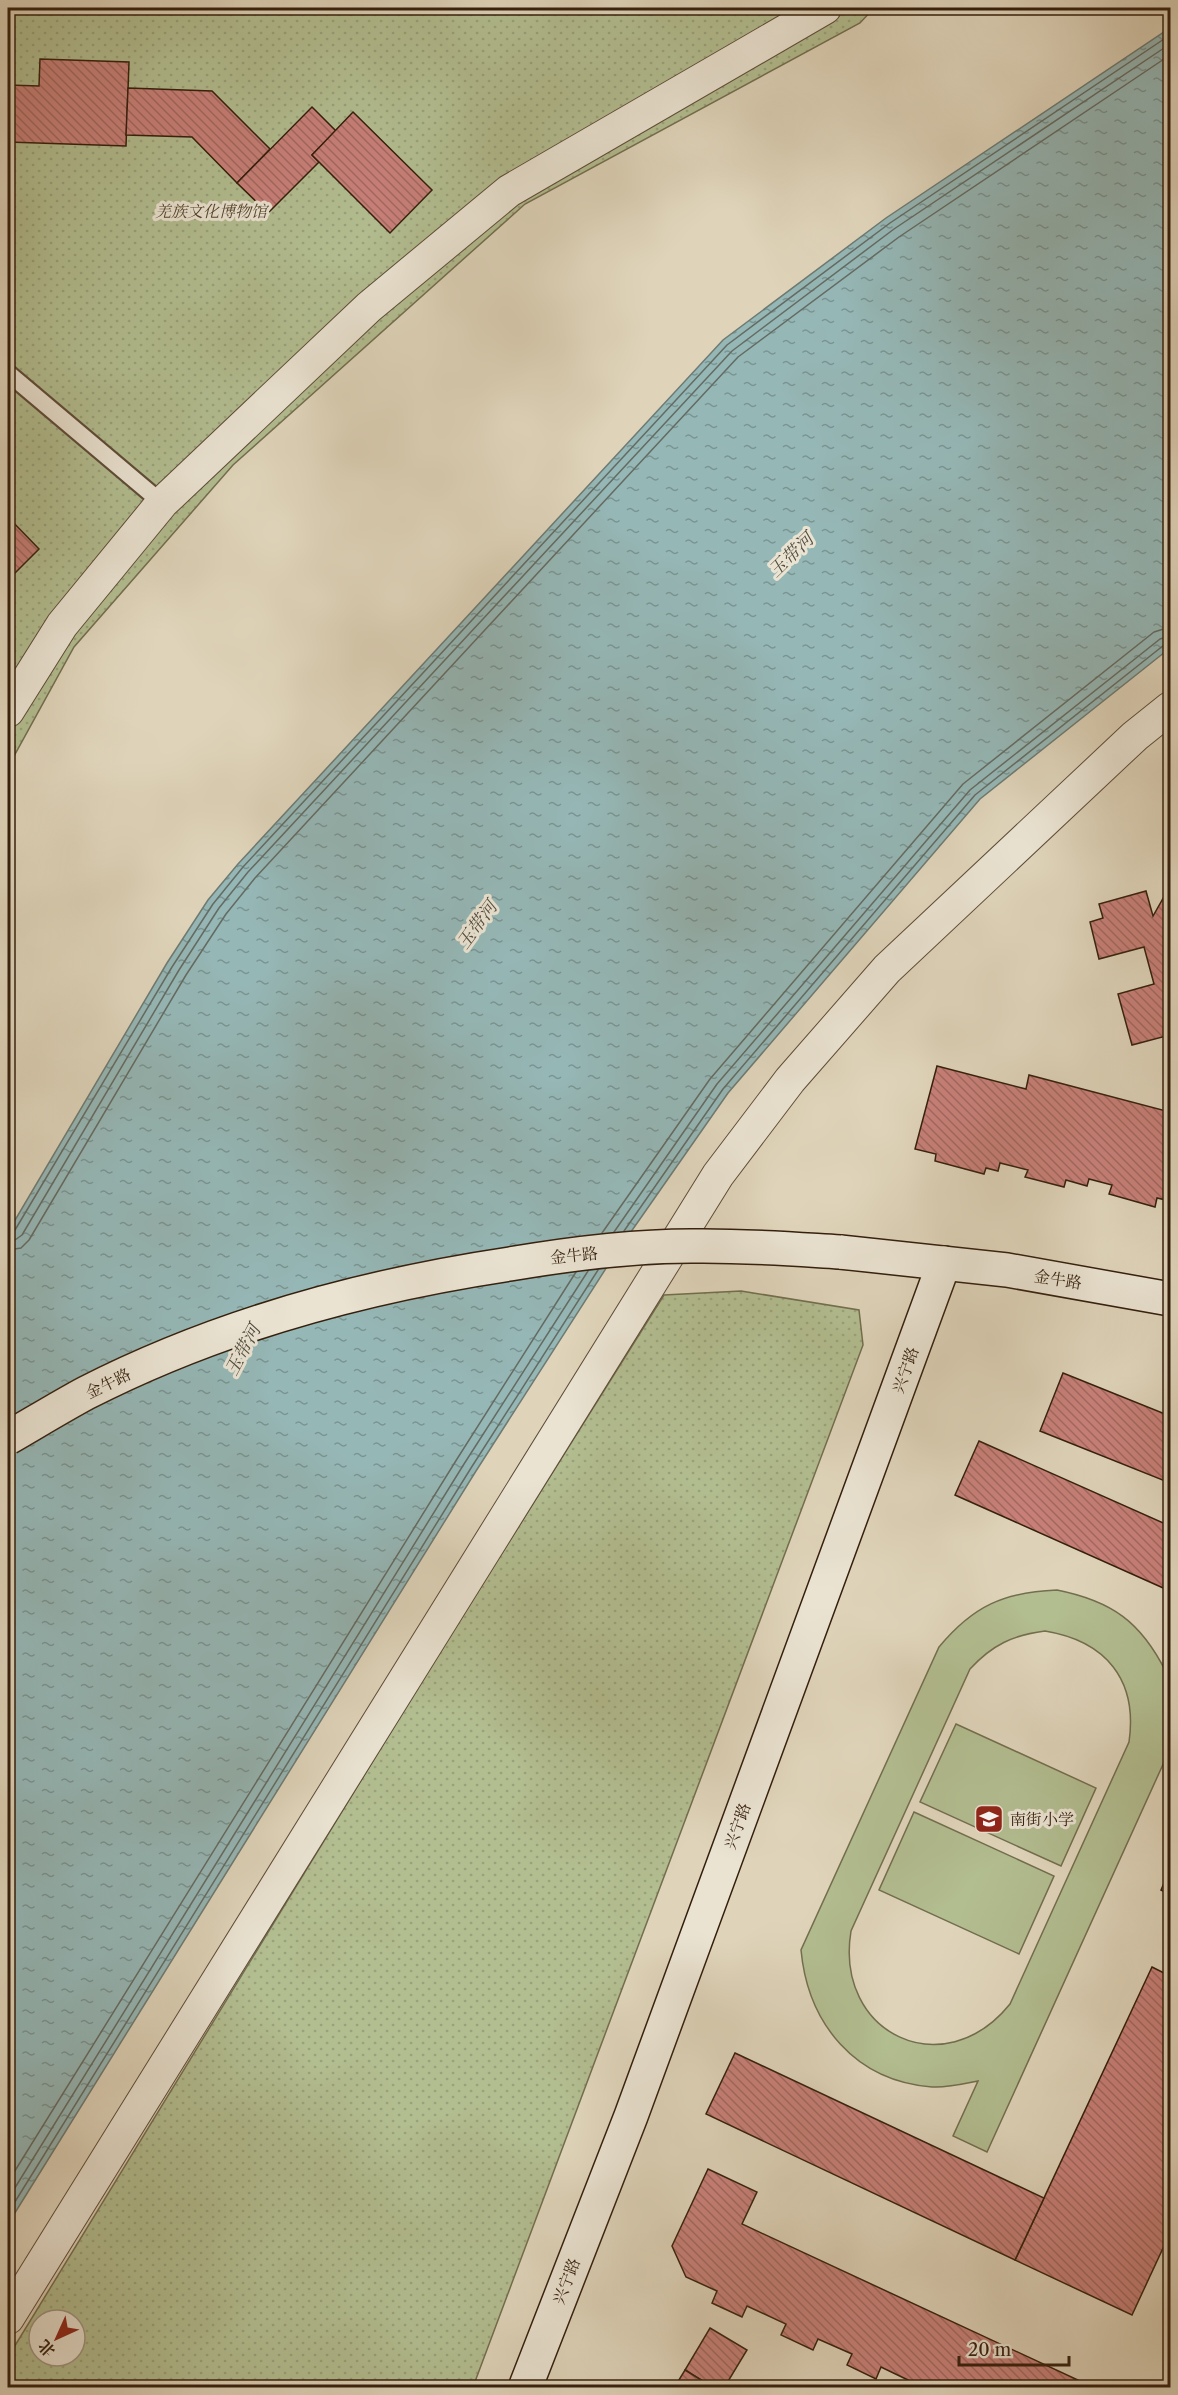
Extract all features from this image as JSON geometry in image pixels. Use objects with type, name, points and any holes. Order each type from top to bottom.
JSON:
[{"type":"main road","name":"金牛路","points":[[8,1438],[86,1393],[149,1364],[293,1310],[377,1288],[553,1257],[644,1248],[735,1246],[840,1252],[1007,1270],[1170,1299]]},
{"type":"main road","name":"兴宁路","points":[[525,2388],[631,2116],[944,1263]]},
{"type":"street","points":[[8,711],[62,625],[162,503],[369,307],[509,192],[825,8]]},
{"type":"street","points":[[8,2318],[718,1175],[790,1080],[887,969],[1135,736],[1170,708]]},
{"type":"lane","points":[[8,373],[162,503]]},
{"type":"green space","name":"羌族文化博物馆","points":[[8,8],[874,8],[860,23],[525,204],[233,465],[74,647],[8,767]]},
{"type":"green space","points":[[741,1291],[859,1310],[863,1345],[473,2387],[8,2387],[8,2357],[27,2326],[27,2368],[87,2368],[87,2308],[38,2308],[428,1671],[664,1295]]},
{"type":"green space","points":[[1057,1590],[1094,1600],[1109,1608],[1123,1616],[1135,1627],[1166,1672],[1170,1664],[1170,1749],[987,2152],[953,2136],[978,2081],[955,2086],[932,2087],[905,2082],[880,2073],[859,2061],[840,2044],[825,2024],[805,1977],[801,1950],[939,1647],[977,1611],[1005,1598],[1038,1591]],"holes":[[[1045,1631],[1066,1636],[1101,1654],[1113,1667],[1122,1682],[1128,1700],[1129,1742],[1010,2004],[984,2029],[955,2042],[926,2044],[899,2037],[876,2021],[859,1997],[850,1967],[851,1931],[970,1669],[995,1647],[1013,1638]]]},
{"type":"green space","points":[[956,1724],[1096,1788],[1061,1866],[920,1802]]},
{"type":"green space","points":[[914,1812],[1054,1876],[1019,1954],[879,1890]]},
{"type":"water","name":"玉带河","points":[[1170,28],[1170,648],[980,799],[728,1093],[612,1259],[476,1471],[8,2224],[8,1232],[167,963],[208,900],[238,864],[723,340],[886,218]]},
{"type":"building","points":[[40,59],[129,62],[126,146],[8,142],[8,85],[39,86]]},
{"type":"building","points":[[128,88],[212,91],[270,149],[237,183],[192,137],[126,135]]},
{"type":"building","points":[[312,107],[336,131],[312,155],[319,162],[268,213],[237,183]]},
{"type":"building","points":[[353,112],[432,190],[390,233],[312,155]]},
{"type":"building","points":[[8,517],[39,549],[8,580]]},
{"type":"building","points":[[1170,886],[1170,1035],[1132,1045],[1118,994],[1154,984],[1144,947],[1099,959],[1090,922],[1103,918],[1099,904],[1146,891],[1153,916]]},
{"type":"building","points":[[937,1066],[1026,1089],[1029,1075],[1170,1112],[1170,1201],[1157,1198],[1155,1207],[1109,1194],[1112,1185],[1089,1179],[1087,1186],[1066,1180],[1064,1187],[1025,1177],[1028,1170],[1000,1163],[998,1171],[986,1168],[984,1174],[935,1161],[936,1154],[915,1149]]},
{"type":"building","points":[[1063,1373],[1170,1416],[1170,1483],[1040,1431]]},
{"type":"building","points":[[979,1441],[1170,1526],[1170,1591],[955,1495]]},
{"type":"building","points":[[1170,1869],[1170,1894],[1161,1890]]},
{"type":"building","points":[[1152,1967],[1170,1976],[1170,2233],[1132,2315],[1015,2260]]},
{"type":"building","points":[[735,2053],[1044,2198],[1015,2260],[706,2114]]},
{"type":"building","points":[[708,2169],[757,2192],[742,2224],[1095,2388],[905,2388],[908,2380],[881,2367],[876,2379],[847,2365],[852,2354],[818,2339],[813,2350],[781,2335],[786,2324],[747,2306],[742,2317],[712,2303],[717,2291],[686,2277],[672,2246]]},
{"type":"building","points":[[710,2328],[747,2350],[724,2388],[714,2388],[685,2370]]},
{"type":"building","points":[[685,2370],[714,2388],[674,2388]]},
{"type":"place","name":"南街小学","points":[[989,1819]]}]
